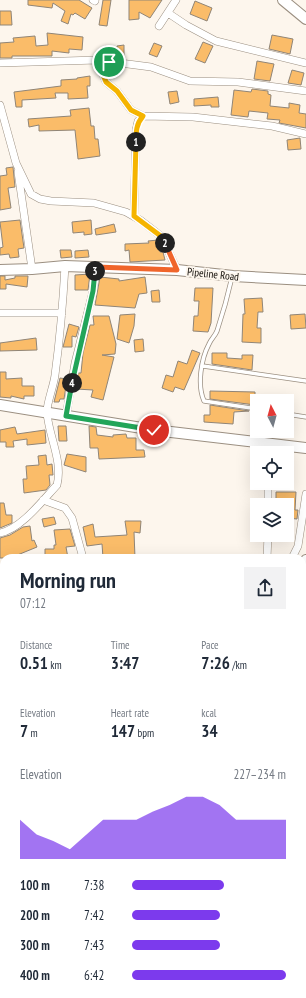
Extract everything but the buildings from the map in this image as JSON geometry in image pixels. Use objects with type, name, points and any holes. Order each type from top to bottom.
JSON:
[{"type":"main road","points":[[283,0],[305,16]]},
{"type":"main road","name":"Pipeline Road","points":[[0,270],[65,266],[96,267],[177,270],[233,276],[306,280]]},
{"type":"main road","points":[[0,405],[255,446]]},
{"type":"main road","points":[[294,448],[306,448]]},
{"type":"street","points":[[159,26],[176,0]]},
{"type":"street","points":[[168,13],[186,26],[216,41],[306,63]]},
{"type":"street","points":[[0,63],[97,60],[151,67],[190,81],[238,82],[306,91]]},
{"type":"street","points":[[97,60],[106,82],[117,91],[131,110],[143,116],[193,117],[272,126],[306,134]]},
{"type":"street","points":[[0,105],[16,163],[32,269]]},
{"type":"street","points":[[134,216],[136,130],[138,121],[143,116]]},
{"type":"street","points":[[16,163],[31,194],[40,199],[94,203],[108,206],[134,216],[162,237],[177,270]]},
{"type":"street","points":[[0,532],[8,531],[28,516],[57,485],[58,465],[47,412],[53,388],[62,313],[65,266]]},
{"type":"street","points":[[66,416],[75,363],[93,291],[96,267]]},
{"type":"street","points":[[0,313],[62,313]]},
{"type":"street","points":[[294,554],[298,546],[306,494]]},
{"type":"street","points":[[43,500],[65,508],[72,518],[82,554]]},
{"type":"street","points":[[267,554],[268,542]]},
{"type":"lane","points":[[233,276],[216,333],[209,344],[203,366],[200,385],[201,394],[204,401],[250,408]]},
{"type":"lane","points":[[203,366],[306,382]]},
{"type":"lane","points":[[294,415],[306,417]]},
{"type":"route","points":[[109,62],[97,60],[106,82],[117,91],[131,110],[143,116],[138,121],[136,130],[134,216],[162,237],[177,270],[96,267],[93,291],[75,363],[66,416],[154,430]]}]
